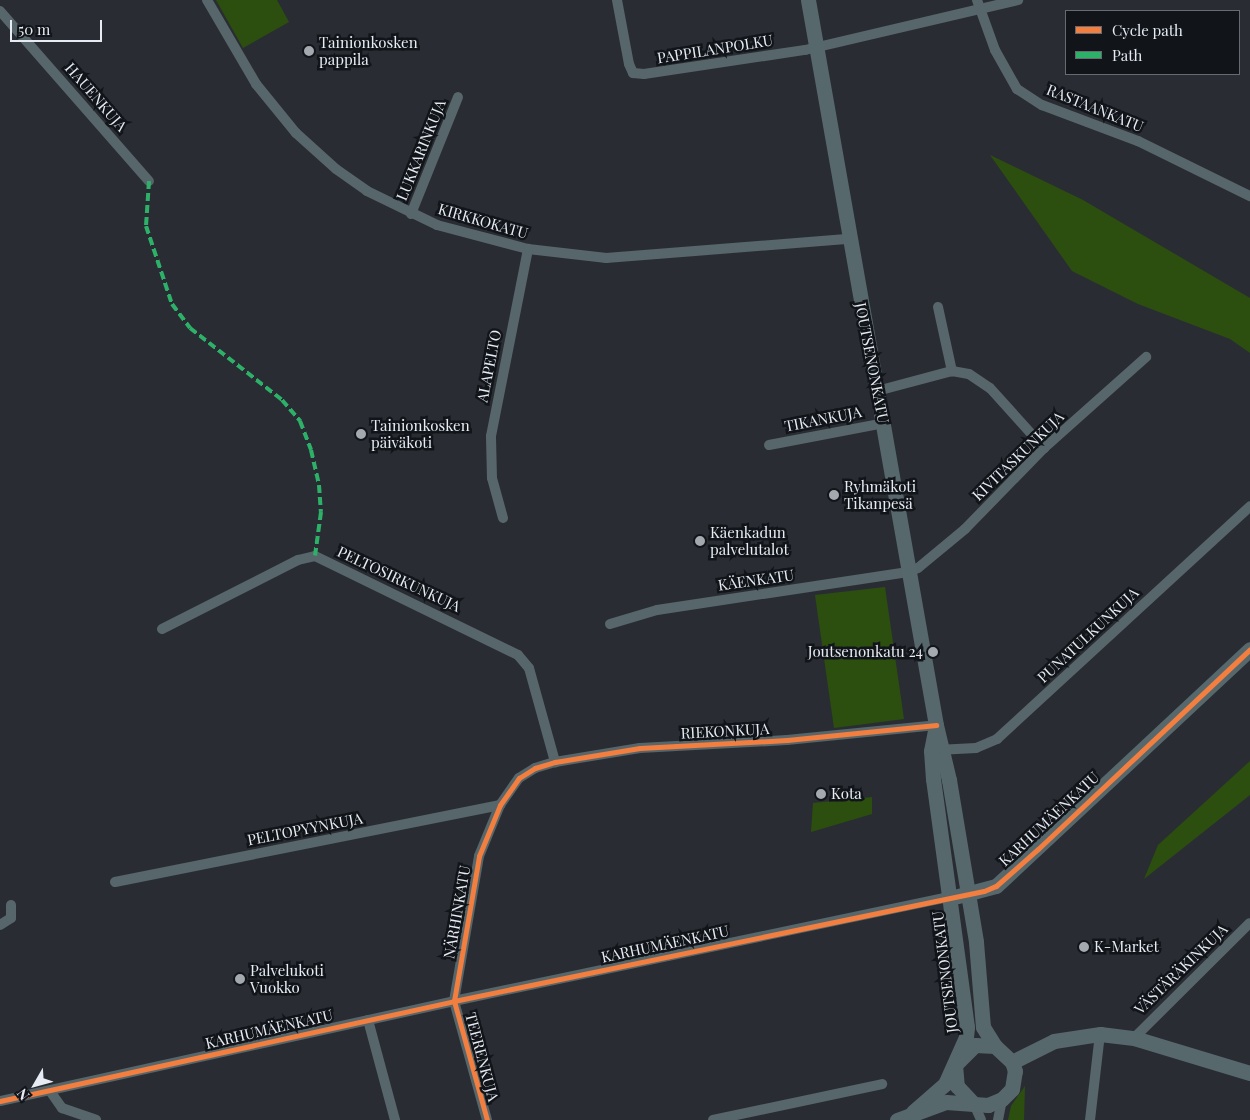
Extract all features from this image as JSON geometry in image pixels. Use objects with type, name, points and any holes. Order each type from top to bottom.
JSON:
[{"type":"main road","name":"JOUTSENONKATU","points":[[808,0],[936,725],[936,750],[949,897],[967,1027],[955,1065]]},
{"type":"main road","name":"KARHUMÄENKATU","points":[[949,897],[996,886],[1250,649]]},
{"type":"main road","name":"JOUTSENONKATU","points":[[936,750],[976,942],[983,1027],[995,1046]]},
{"type":"main road","points":[[1012,1062],[1054,1041],[1100,1034],[1134,1038],[1250,1073]]},
{"type":"main road","points":[[897,1120],[913,1112],[952,1101],[988,1105],[1002,1099],[1014,1080],[1012,1062],[995,1046],[974,1045],[955,1065],[946,1084],[913,1112]]},
{"type":"main road","points":[[955,1065],[957,1086],[974,1104]]},
{"type":"street","name":"KIRKKOKATU","points":[[207,0],[256,84],[282,118],[336,169],[367,191],[411,214],[463,233],[528,249],[582,256],[629,258],[849,239]]},
{"type":"street","name":"PAPPILANPOLKU","points":[[617,0],[633,73],[656,74],[816,47]]},
{"type":"street","points":[[816,47],[978,4],[1018,0]]},
{"type":"street","name":"RASTAANKATU","points":[[978,4],[995,50],[1018,89],[1042,105],[1138,141],[1250,196]]},
{"type":"street","name":"HAUENKUJA","points":[[0,11],[149,181]]},
{"type":"street","name":"LUKKARINKUJA","points":[[411,214],[458,97]]},
{"type":"street","name":"ALAPELTO","points":[[503,518],[492,478],[491,436],[528,249]]},
{"type":"street","points":[[938,307],[952,371]]},
{"type":"street","name":"KIVITASKUNKUJA","points":[[908,572],[965,529],[1044,448],[1146,357]]},
{"type":"street","points":[[877,391],[952,371],[969,374],[990,388],[1044,448]]},
{"type":"street","name":"TIKANKUJA","points":[[769,445],[884,423]]},
{"type":"street","name":"PUNATULKUNKUJA","points":[[936,750],[976,748],[997,739],[1250,506]]},
{"type":"street","name":"PELTOSIRKUNKUJA","points":[[162,630],[298,560],[316,556],[518,655],[529,668],[555,762]]},
{"type":"street","name":"KÄENKATU","points":[[610,624],[657,610],[908,572]]},
{"type":"street","name":"RIEKONKUJA","points":[[519,778],[535,768],[555,762],[640,748],[788,740],[936,725]]},
{"type":"street","name":"NÄRHINKATU","points":[[454,1001],[479,856],[500,805],[519,778]]},
{"type":"street","name":"PELTOPYYNKUJA","points":[[115,882],[500,805]]},
{"type":"street","name":"KARHUMÄENKATU","points":[[0,1102],[454,1001],[949,897]]},
{"type":"street","points":[[0,925],[11,918],[12,905]]},
{"type":"street","name":"VÄSTÄRÄKINKUJA","points":[[1134,1038],[1250,923]]},
{"type":"street","name":"TEERENKUJA","points":[[454,1001],[488,1120]]},
{"type":"street","points":[[368,1020],[395,1120]]},
{"type":"street","points":[[1090,1120],[1100,1034]]},
{"type":"street","points":[[713,1120],[882,1084]]},
{"type":"street","points":[[50,1091],[62,1108],[96,1120]]},
{"type":"street","points":[[998,1120],[1002,1099]]},
{"type":"street","points":[[974,1104],[981,1120]]},
{"type":"green space","points":[[216,0],[277,0],[289,22],[243,48]]},
{"type":"green space","points":[[990,155],[1083,200],[1250,298],[1250,353],[1230,339],[1138,304],[1072,271]]},
{"type":"green space","points":[[885,587],[904,719],[834,728],[815,595]]},
{"type":"green space","points":[[1250,761],[1250,795],[1144,879],[1158,845]]},
{"type":"green space","points":[[872,797],[872,814],[811,832],[813,803]]},
{"type":"green space","points":[[1025,1086],[1024,1120],[1008,1120],[1011,1106]]},
{"type":"marked path","points":[[149,181],[146,226],[172,304],[190,328],[282,400],[300,421],[311,450],[319,485],[321,512],[315,556]]},
{"type":"cycle path","points":[[0,1101],[454,1001],[984,891],[996,886],[1038,849],[1250,649]]},
{"type":"cycle path","points":[[487,1120],[454,1001],[479,856],[500,805],[519,778],[535,768],[555,762],[640,748],[787,740],[936,725]]},
{"type":"place","name":"Tainionkosken pappila","points":[[309,51]]},
{"type":"place","name":"Tainionkosken päiväkoti","points":[[361,434]]},
{"type":"place","name":"Ryhmäkoti Tikanpesä","points":[[834,495]]},
{"type":"place","name":"Käenkadun palvelutalot","points":[[700,541]]},
{"type":"place","name":"Joutsenonkatu 24","points":[[933,652]]},
{"type":"place","name":"Kota","points":[[821,794]]},
{"type":"place","name":"K-Market","points":[[1084,947]]},
{"type":"place","name":"Palvelukoti Vuokko","points":[[240,979]]}]
